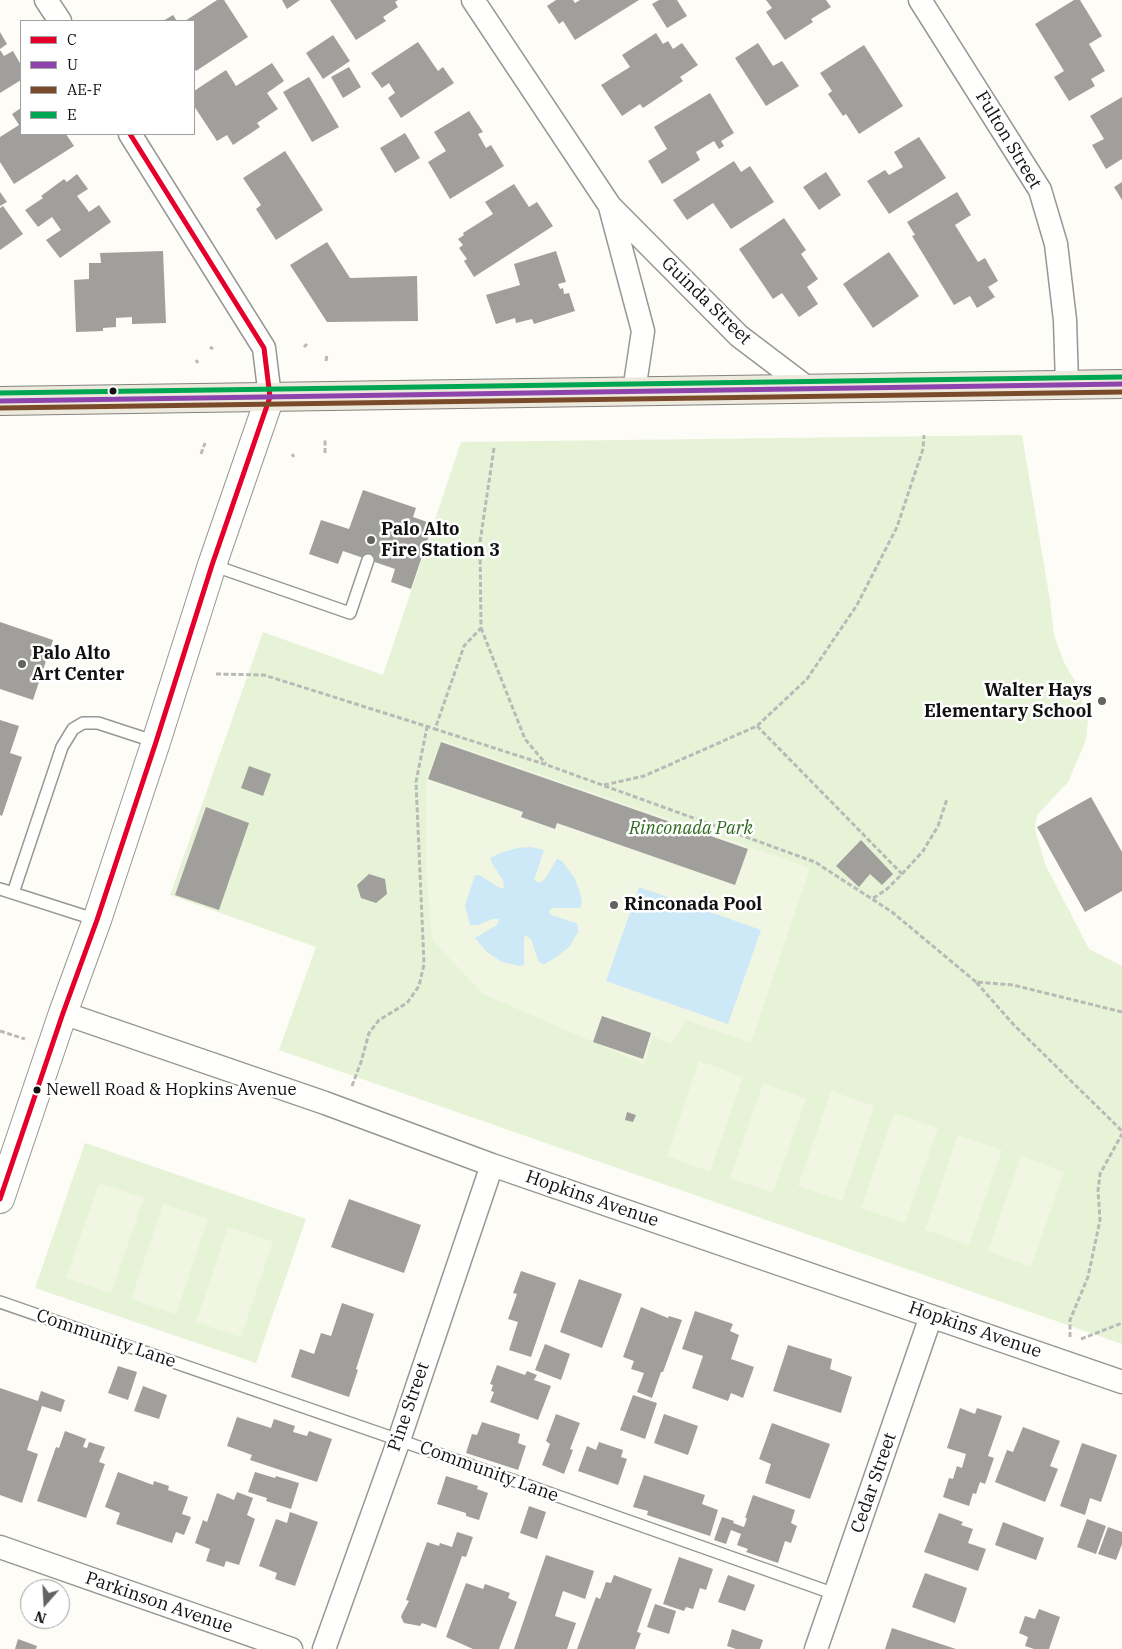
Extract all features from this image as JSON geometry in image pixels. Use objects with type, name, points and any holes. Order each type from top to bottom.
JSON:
[{"type":"main road","points":[[0,401],[1122,384]]},
{"type":"street","points":[[46,0],[59,20]]},
{"type":"street","name":"Guinda Street","points":[[473,0],[610,206],[739,336],[809,389]]},
{"type":"street","name":"Fulton Street","points":[[920,0],[1040,190],[1056,244],[1065,320],[1067,384]]},
{"type":"street","points":[[0,1199],[63,1013],[97,920],[212,564],[270,397],[264,348],[131,135]]},
{"type":"street","name":"Guinda Street","points":[[610,206],[643,331],[634,391]]},
{"type":"street","name":"Hopkins Avenue","points":[[63,1013],[339,1108],[492,1165],[931,1316],[1064,1352],[1122,1382]]},
{"type":"street","name":"Pine Street","points":[[324,1649],[399,1440],[492,1165]]},
{"type":"street","name":"Cedar Street","points":[[816,1649],[931,1316]]},
{"type":"street","name":"Parkinson Avenue","points":[[0,1547],[290,1649]]},
{"type":"lane","points":[[212,564],[350,613],[368,560]]},
{"type":"lane","points":[[13,893],[62,747],[73,729],[83,723],[98,723],[156,742]]},
{"type":"lane","points":[[0,889],[97,920]]},
{"type":"lane","name":"Community Lane","points":[[0,1302],[835,1594]]},
{"type":"path","points":[[326,361],[327,355]]},
{"type":"path","points":[[603,785],[644,776],[757,726],[807,679],[856,604],[897,527],[923,448],[924,434]]},
{"type":"path","points":[[325,438],[325,453]]},
{"type":"path","points":[[201,454],[205,443]]},
{"type":"path","points":[[494,448],[480,542],[481,628],[525,739],[547,765]]},
{"type":"path","points":[[435,729],[464,646],[481,628]]},
{"type":"path","points":[[216,674],[264,675],[547,765],[815,862],[892,912],[976,982],[1013,1024],[1122,1132],[1100,1174],[1098,1191],[1100,1220],[1088,1277],[1070,1320],[1064,1352]]},
{"type":"path","points":[[757,726],[902,874]]},
{"type":"path","points":[[339,1108],[353,1084],[369,1033],[379,1020],[407,1003],[419,986],[424,964],[416,782],[427,727]]},
{"type":"path","points":[[872,899],[887,889],[923,851],[938,826],[947,799]]},
{"type":"path","points":[[976,982],[1013,986],[1122,1012]]},
{"type":"path","points":[[0,1030],[30,1041]]},
{"type":"path","points":[[1064,1352],[1122,1323]]},
{"type":"green space","name":"Rinconada Park","points":[[1022,435],[1050,600],[1054,635],[1064,662],[1076,683],[1088,719],[1086,740],[1068,782],[1037,815],[1035,830],[1046,866],[1089,949],[1122,966],[1122,1344],[279,1050],[316,947],[170,895],[263,632],[383,675],[461,442]]},
{"type":"green space","name":"Rinconada Pool","points":[[441,740],[810,868],[751,1043],[686,1020],[671,1044],[653,1037],[644,1064],[483,994],[432,940],[426,870],[426,781]]},
{"type":"green space","points":[[699,1061],[743,1077],[710,1172],[667,1156]]},
{"type":"green space","points":[[763,1083],[806,1099],[773,1193],[730,1178]]},
{"type":"green space","points":[[831,1091],[874,1106],[842,1201],[798,1186]]},
{"type":"green space","points":[[894,1113],[938,1128],[905,1223],[861,1208]]},
{"type":"green space","points":[[958,1135],[1002,1150],[969,1245],[925,1230]]},
{"type":"green space","points":[[85,1143],[306,1219],[256,1363],[35,1288]]},
{"type":"green space","points":[[1021,1156],[1064,1172],[1031,1267],[988,1251]]},
{"type":"green space","points":[[99,1183],[144,1198],[111,1293],[66,1278]]},
{"type":"green space","points":[[163,1204],[208,1219],[176,1314],[131,1299]]},
{"type":"green space","points":[[228,1227],[273,1242],[241,1337],[196,1322]]},
{"type":"water","points":[[531,847],[544,850],[534,880],[539,883],[545,879],[557,859],[562,861],[575,879],[582,903],[580,908],[552,908],[549,911],[551,915],[576,923],[578,926],[578,932],[569,947],[544,964],[539,962],[531,939],[526,935],[524,938],[524,965],[520,966],[502,962],[487,952],[475,938],[497,925],[499,919],[492,919],[478,925],[470,925],[465,906],[475,875],[479,875],[500,888],[504,888],[503,880],[490,858],[503,852]]},
{"type":"water","points":[[639,887],[761,930],[728,1024],[606,981]]},
{"type":"building","points":[[217,0],[224,0],[248,37],[196,71],[195,20],[187,20]]},
{"type":"building","points":[[282,0],[300,0],[287,9]]},
{"type":"building","points":[[330,0],[398,0],[395,2],[398,7],[383,17],[386,21],[356,40]]},
{"type":"building","points":[[556,0],[573,0],[575,3],[580,0],[639,0],[575,40],[563,21],[559,24],[547,6]]},
{"type":"building","points":[[659,0],[677,0],[687,16],[667,28],[652,4]]},
{"type":"building","points":[[766,0],[826,0],[831,7],[811,19],[813,22],[785,40],[766,12],[772,8]]},
{"type":"building","points":[[1074,0],[1080,0],[1102,36],[1089,44],[1105,71],[1091,79],[1095,86],[1069,101],[1054,77],[1064,71],[1035,24]]},
{"type":"building","points":[[173,15],[176,20],[165,20]]},
{"type":"building","points":[[0,32],[7,44],[0,49]]},
{"type":"building","points":[[656,33],[663,44],[668,41],[673,49],[682,43],[698,65],[680,77],[683,81],[643,108],[640,104],[622,116],[601,85],[630,67],[622,55]]},
{"type":"building","points":[[333,35],[350,61],[323,79],[306,53]]},
{"type":"building","points":[[418,42],[438,71],[443,67],[454,83],[401,118],[388,98],[395,93],[389,83],[382,88],[371,73]]},
{"type":"building","points":[[758,43],[773,66],[782,61],[799,86],[766,106],[735,58]]},
{"type":"building","points":[[864,45],[903,106],[859,134],[846,114],[843,116],[828,94],[832,91],[820,73]]},
{"type":"building","points":[[0,50],[4,56],[13,51],[20,63],[20,81],[0,93]]},
{"type":"building","points":[[272,63],[284,81],[267,93],[278,109],[257,123],[260,127],[233,145],[227,135],[217,141],[195,108],[195,90],[226,70],[236,86]]},
{"type":"building","points":[[349,67],[361,87],[343,98],[331,77]]},
{"type":"building","points":[[309,77],[339,127],[312,142],[283,92]]},
{"type":"building","points":[[710,93],[734,133],[721,141],[724,146],[719,149],[714,141],[696,152],[700,160],[662,184],[648,161],[667,149],[654,127]]},
{"type":"building","points":[[1122,97],[1122,159],[1106,169],[1092,145],[1104,139],[1090,116]]},
{"type":"building","points":[[20,109],[20,135],[67,135],[74,146],[14,184],[0,162],[0,137],[19,125],[12,114]]},
{"type":"building","points":[[469,111],[483,132],[478,134],[486,148],[491,145],[504,166],[450,199],[428,162],[446,151],[434,132]]},
{"type":"building","points":[[405,133],[420,158],[395,173],[380,148]]},
{"type":"building","points":[[919,137],[946,178],[889,214],[867,181],[885,170],[889,175],[903,167],[894,152]]},
{"type":"building","points":[[285,151],[323,210],[276,240],[256,209],[261,205],[243,178]]},
{"type":"building","points":[[734,161],[741,172],[750,166],[774,202],[731,229],[713,203],[687,220],[673,200]]},
{"type":"building","points":[[826,172],[841,195],[819,210],[803,187]]},
{"type":"building","points":[[77,174],[88,189],[77,196],[89,212],[99,205],[111,222],[60,258],[46,240],[61,230],[52,217],[38,227],[25,210],[43,198],[41,196],[64,179],[67,182]]},
{"type":"building","points":[[1122,182],[1122,200],[1114,187]]},
{"type":"building","points":[[514,184],[529,207],[537,202],[553,226],[474,277],[464,261],[467,259],[459,248],[463,245],[458,239],[464,235],[463,233],[493,214],[485,202]]},
{"type":"building","points":[[0,192],[7,202],[0,206]]},
{"type":"building","points":[[957,192],[971,215],[955,225],[978,262],[985,258],[998,281],[988,287],[995,297],[977,308],[970,296],[954,305],[912,236],[915,235],[907,222]]},
{"type":"building","points":[[3,206],[23,234],[0,250],[0,208]]},
{"type":"building","points":[[784,218],[806,250],[801,254],[818,279],[807,287],[818,304],[799,317],[782,293],[773,299],[739,249]]},
{"type":"building","points":[[327,242],[350,278],[417,276],[418,321],[327,322],[290,265]]},
{"type":"building","points":[[163,251],[166,323],[132,324],[132,317],[116,318],[116,327],[103,328],[103,331],[76,332],[74,280],[89,279],[89,263],[101,263],[100,253]]},
{"type":"building","points":[[556,251],[566,282],[558,284],[560,289],[563,288],[564,294],[569,293],[575,311],[534,324],[532,319],[516,323],[515,318],[496,324],[486,295],[520,285],[514,264]]},
{"type":"building","points":[[889,252],[919,296],[873,328],[843,284]]},
{"type":"building","name":"Palo Alto Fire Station 3","points":[[363,490],[416,508],[413,517],[433,524],[411,589],[391,582],[395,569],[343,551],[338,564],[309,554],[321,520],[349,529]]},
{"type":"building","name":"Palo Alto Art Center","points":[[0,622],[53,640],[33,700],[0,689]]},
{"type":"building","name":"Palo Alto Art Center","points":[[0,720],[19,726],[10,753],[22,757],[2,816],[0,815]]},
{"type":"building","points":[[441,742],[748,849],[735,885],[557,823],[555,829],[521,817],[523,812],[428,779]]},
{"type":"building","points":[[249,766],[271,774],[263,796],[241,788]]},
{"type":"building","points":[[1091,797],[1122,852],[1122,891],[1085,912],[1037,827]]},
{"type":"building","points":[[206,807],[249,823],[219,910],[175,895]]},
{"type":"building","points":[[861,840],[893,874],[882,885],[870,874],[859,887],[836,866]]},
{"type":"building","points":[[369,874],[385,879],[387,894],[376,903],[361,898],[357,885]]},
{"type":"building","points":[[602,1016],[651,1033],[643,1059],[593,1042]]},
{"type":"building","points":[[627,1112],[636,1115],[633,1122],[625,1120]]},
{"type":"building","points":[[349,1199],[421,1225],[404,1273],[331,1247]]},
{"type":"building","points":[[521,1271],[556,1283],[531,1357],[509,1350],[518,1322],[508,1319],[517,1294],[513,1293]]},
{"type":"building","points":[[579,1279],[622,1294],[602,1348],[560,1332]]},
{"type":"building","points":[[342,1303],[374,1314],[349,1397],[291,1377],[300,1349],[314,1354],[321,1333],[331,1336]]},
{"type":"building","points":[[641,1307],[668,1318],[669,1316],[682,1320],[652,1398],[637,1392],[644,1373],[631,1369],[634,1361],[623,1357]]},
{"type":"building","points":[[695,1311],[733,1324],[730,1331],[739,1335],[731,1359],[754,1367],[743,1398],[731,1393],[728,1401],[692,1388],[703,1356],[682,1349]]},
{"type":"building","points":[[545,1344],[570,1354],[561,1380],[535,1370]]},
{"type":"building","points":[[788,1345],[832,1359],[830,1369],[852,1377],[841,1413],[773,1391]]},
{"type":"building","points":[[497,1365],[525,1375],[527,1371],[537,1375],[534,1380],[551,1386],[538,1420],[490,1402],[494,1392],[491,1391],[493,1385],[490,1384]]},
{"type":"building","points":[[118,1366],[137,1372],[128,1400],[108,1393]]},
{"type":"building","points":[[143,1386],[167,1395],[159,1419],[134,1411]]},
{"type":"building","points":[[0,1388],[38,1401],[41,1391],[65,1400],[61,1412],[42,1406],[27,1450],[38,1454],[22,1503],[0,1495]]},
{"type":"building","points":[[633,1395],[657,1403],[645,1439],[620,1430]]},
{"type":"building","points":[[960,1408],[975,1414],[977,1408],[1002,1416],[988,1456],[994,1458],[985,1484],[980,1482],[976,1494],[973,1493],[969,1506],[943,1497],[949,1478],[953,1479],[957,1466],[962,1468],[966,1454],[947,1448]]},
{"type":"building","points":[[556,1414],[580,1423],[570,1449],[573,1450],[564,1474],[542,1465],[550,1444],[546,1441]]},
{"type":"building","points":[[664,1414],[698,1426],[688,1455],[654,1443]]},
{"type":"building","points":[[237,1417],[271,1428],[274,1419],[295,1426],[293,1432],[307,1436],[309,1431],[332,1439],[317,1482],[250,1460],[252,1455],[227,1446]]},
{"type":"building","points":[[482,1422],[520,1434],[518,1443],[526,1446],[518,1470],[466,1453],[472,1434],[477,1435]]},
{"type":"building","points":[[772,1423],[830,1444],[810,1499],[765,1483],[771,1464],[759,1459]]},
{"type":"building","points":[[1023,1427],[1060,1441],[1050,1466],[1058,1469],[1045,1502],[995,1482],[1007,1450],[1013,1452]]},
{"type":"building","points":[[65,1431],[86,1439],[83,1447],[87,1448],[89,1442],[105,1447],[99,1462],[105,1464],[86,1518],[37,1501],[56,1447],[59,1448]]},
{"type":"building","points":[[599,1442],[623,1450],[621,1457],[627,1459],[618,1485],[578,1471],[587,1446],[596,1450]]},
{"type":"building","points":[[1082,1443],[1117,1455],[1101,1502],[1090,1498],[1085,1515],[1060,1506]]},
{"type":"building","points":[[118,1472],[153,1485],[154,1481],[169,1486],[168,1490],[188,1497],[182,1514],[191,1517],[184,1535],[176,1532],[172,1543],[116,1524],[120,1513],[105,1507]]},
{"type":"building","points":[[255,1472],[299,1483],[291,1509],[266,1501],[267,1498],[248,1492]]},
{"type":"building","points":[[644,1475],[705,1495],[702,1504],[718,1510],[710,1536],[647,1515],[648,1511],[633,1507]]},
{"type":"building","points":[[446,1476],[478,1486],[477,1489],[488,1493],[479,1520],[466,1516],[466,1513],[437,1504]]},
{"type":"building","points":[[237,1492],[253,1498],[247,1515],[255,1519],[239,1565],[226,1561],[224,1567],[206,1561],[210,1549],[195,1543],[203,1520],[207,1522],[217,1493],[234,1500]]},
{"type":"building","points":[[753,1495],[795,1510],[791,1523],[797,1526],[791,1543],[785,1541],[778,1563],[746,1552],[748,1549],[737,1545],[741,1534],[731,1530],[726,1544],[714,1540],[722,1517],[744,1527]]},
{"type":"building","points":[[529,1506],[546,1512],[537,1539],[520,1533]]},
{"type":"building","points":[[290,1512],[318,1522],[295,1586],[275,1579],[277,1573],[259,1566],[276,1519],[287,1523]]},
{"type":"building","points":[[939,1513],[963,1522],[961,1525],[973,1529],[968,1543],[986,1549],[978,1571],[924,1552]]},
{"type":"building","points":[[1087,1519],[1106,1526],[1096,1554],[1077,1547]]},
{"type":"building","points":[[1003,1522],[1044,1538],[1036,1560],[995,1545]]},
{"type":"building","points":[[1108,1527],[1122,1532],[1122,1544],[1116,1560],[1098,1554]]},
{"type":"building","points":[[457,1532],[473,1537],[466,1557],[462,1556],[436,1628],[422,1623],[420,1626],[404,1623],[401,1617],[409,1601],[406,1600],[427,1542],[439,1546],[440,1543],[452,1547]]},
{"type":"building","points":[[546,1555],[594,1571],[585,1599],[563,1591],[555,1616],[576,1623],[567,1649],[514,1649]]},
{"type":"building","points":[[679,1557],[713,1569],[706,1590],[700,1588],[693,1609],[686,1607],[684,1611],[663,1604]]},
{"type":"building","points":[[925,1573],[967,1588],[955,1623],[912,1607]]},
{"type":"building","points":[[614,1575],[652,1589],[637,1632],[641,1633],[635,1649],[577,1649],[596,1597],[600,1599],[606,1582],[611,1583]]},
{"type":"building","points":[[728,1575],[755,1585],[745,1611],[718,1602]]},
{"type":"building","points":[[466,1583],[483,1589],[485,1584],[510,1593],[508,1598],[517,1602],[499,1649],[473,1649],[446,1637]]},
{"type":"building","points":[[655,1604],[676,1611],[669,1634],[647,1627]]},
{"type":"building","points":[[1039,1609],[1060,1617],[1049,1649],[1034,1649],[1025,1646],[1028,1637],[1019,1633],[1025,1616],[1035,1619]]},
{"type":"building","points":[[892,1628],[956,1649],[885,1649]]},
{"type":"building","points":[[732,1629],[763,1640],[760,1649],[736,1649],[727,1646]]},
{"type":"building","points":[[18,1639],[37,1646],[36,1649],[15,1649]]},
{"type":"transit line","name":"C","points":[[0,1199],[63,1013],[97,920],[212,565],[270,397],[264,348],[131,135]]},
{"type":"transit line","name":"E","points":[[0,393],[1122,377]]},
{"type":"transit line","name":"U","points":[[0,401],[1122,384]]},
{"type":"transit line","name":"AE-F","points":[[0,408],[1122,392]]},
{"type":"place","name":"Palo Alto Fire Station 3","points":[[371,540]]},
{"type":"place","name":"Palo Alto Art Center","points":[[22,664]]},
{"type":"place","name":"Walter Hays Elementary School","points":[[1102,701]]},
{"type":"place","name":"Rinconada Pool","points":[[614,905]]},
{"type":"place","name":"Newell Road & Hopkins Avenue","points":[[37,1090]]}]
